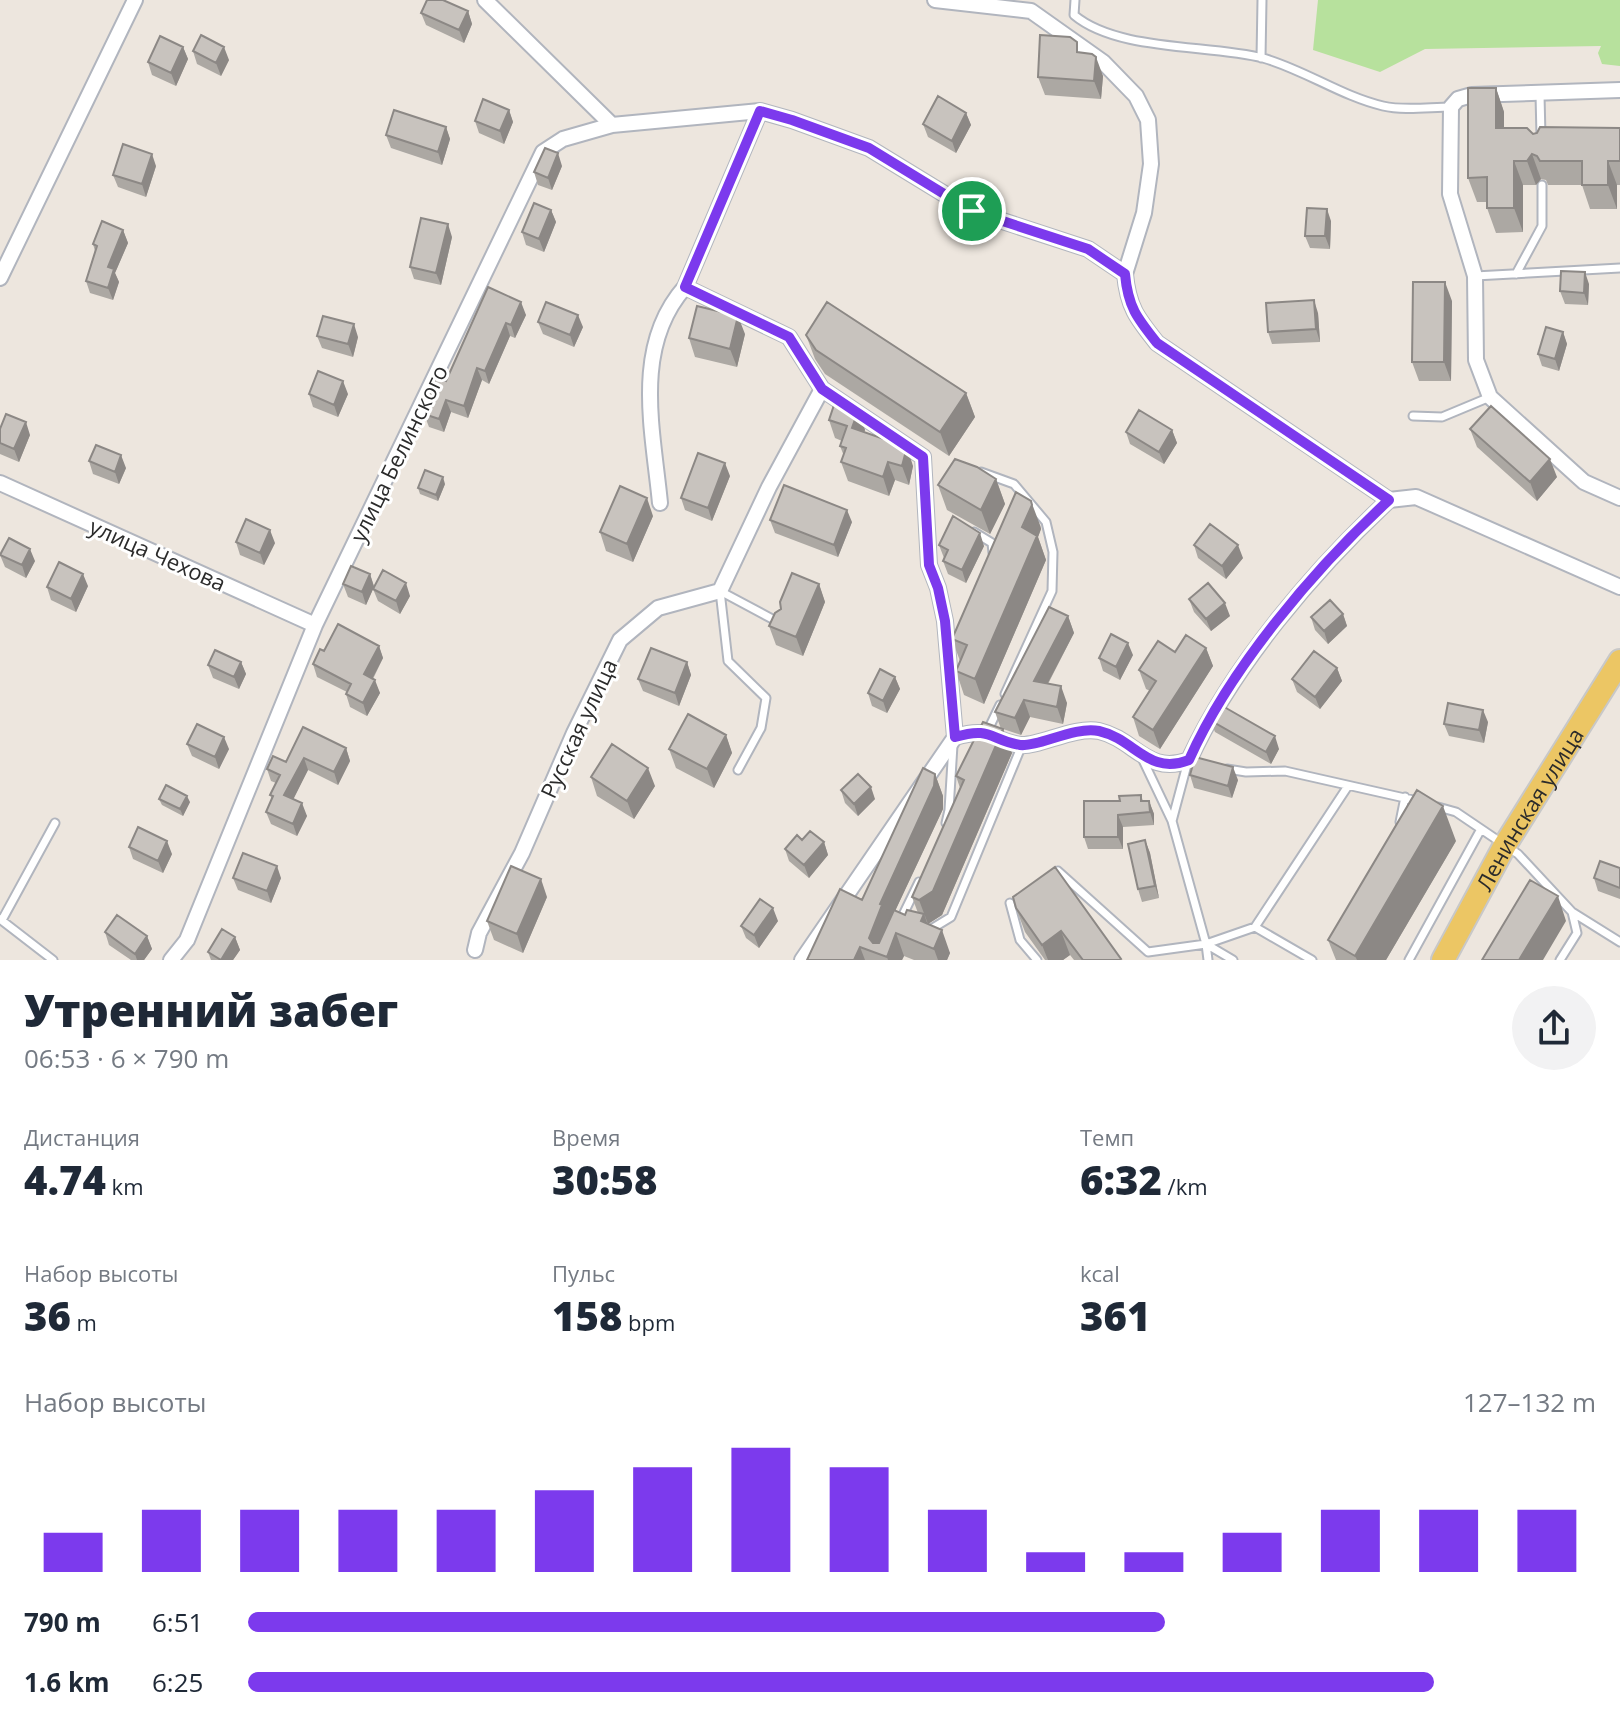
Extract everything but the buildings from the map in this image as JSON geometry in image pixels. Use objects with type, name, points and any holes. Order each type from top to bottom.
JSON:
[{"type":"main road","name":"Ленинская улица","points":[[1443,960],[1505,845],[1620,661]]},
{"type":"street","points":[[0,278],[135,0]]},
{"type":"street","points":[[485,0],[612,125]]},
{"type":"street","points":[[935,0],[1031,11],[1103,62],[1136,96],[1148,120],[1151,164],[1144,213],[1125,274],[1133,313],[1157,343],[1389,500]]},
{"type":"street","points":[[1620,90],[1472,95],[1458,99],[1451,107],[1450,194],[1475,276],[1476,360],[1490,397],[1584,482],[1620,498]]},
{"type":"street","points":[[660,503],[649,383],[657,330],[670,304],[685,287],[760,111],[869,148],[972,211],[1088,249],[1125,274]]},
{"type":"street","name":"улица Белинского","points":[[171,960],[187,940],[315,625],[543,152],[563,139],[612,125],[760,111]]},
{"type":"street","points":[[685,287],[789,337],[822,389],[923,457],[929,565],[952,644],[955,737],[802,960]]},
{"type":"street","points":[[720,591],[769,487],[822,389]]},
{"type":"street","name":"улица Чехова","points":[[0,483],[315,625]]},
{"type":"street","points":[[955,737],[971,732],[987,732],[1022,745],[1089,730],[1111,735],[1160,764],[1196,762],[1198,738],[1239,673],[1320,569],[1389,500],[1416,497],[1620,587]]},
{"type":"street","name":"Русская улица","points":[[475,950],[479,933],[522,853],[574,733],[620,640],[658,608],[720,591]]},
{"type":"lane","points":[[1075,0],[1074,15],[1088,26],[1146,42],[1261,58],[1385,106],[1451,107]]},
{"type":"lane","points":[[1261,58],[1262,0]]},
{"type":"lane","points":[[1540,95],[1542,152]]},
{"type":"lane","points":[[1516,274],[1542,226],[1542,185]]},
{"type":"lane","points":[[1475,276],[1620,268]]},
{"type":"lane","points":[[1413,416],[1442,417],[1490,397]]},
{"type":"lane","points":[[972,468],[1014,484],[1046,522],[1053,552],[1052,591],[987,732]]},
{"type":"lane","points":[[964,526],[992,543],[992,558]]},
{"type":"lane","points":[[720,591],[782,625]]},
{"type":"lane","points":[[720,591],[728,661],[766,698],[761,728],[738,770]]},
{"type":"lane","points":[[944,831],[949,810],[955,737]]},
{"type":"lane","points":[[900,920],[929,931],[951,917],[1022,745]]},
{"type":"lane","points":[[1139,753],[1172,821],[1208,960]]},
{"type":"lane","points":[[1172,821],[1196,762]]},
{"type":"lane","points":[[1217,767],[1246,772],[1285,771],[1405,797],[1456,812],[1518,854],[1572,912],[1620,942]]},
{"type":"lane","points":[[1058,871],[1147,956],[1206,944],[1255,927],[1348,786]]},
{"type":"lane","points":[[1399,826],[1405,797]]},
{"type":"lane","points":[[53,960],[1,919],[55,823]]},
{"type":"lane","points":[[1409,960],[1481,829]]},
{"type":"lane","points":[[894,933],[925,869]]},
{"type":"lane","points":[[1010,903],[1020,940],[1037,960]]},
{"type":"lane","points":[[1560,960],[1577,933],[1572,912]]},
{"type":"lane","points":[[1255,927],[1312,960]]},
{"type":"lane","points":[[813,960],[821,943]]},
{"type":"lane","points":[[1206,944],[1233,960]]},
{"type":"green space","points":[[1318,0],[1620,0],[1620,66],[1602,64],[1598,53],[1601,46],[1425,49],[1380,72],[1313,50]]},
{"type":"route","points":[[760,111],[869,148],[972,211],[1088,249],[1125,274],[1133,313],[1157,343],[1389,500],[1320,569],[1239,673],[1198,738],[1189,760],[1176,765],[1160,764],[1100,731],[1089,730],[1022,745],[987,732],[971,732],[955,737],[945,621],[929,565],[923,457],[822,389],[789,337],[685,287],[760,111]]}]
